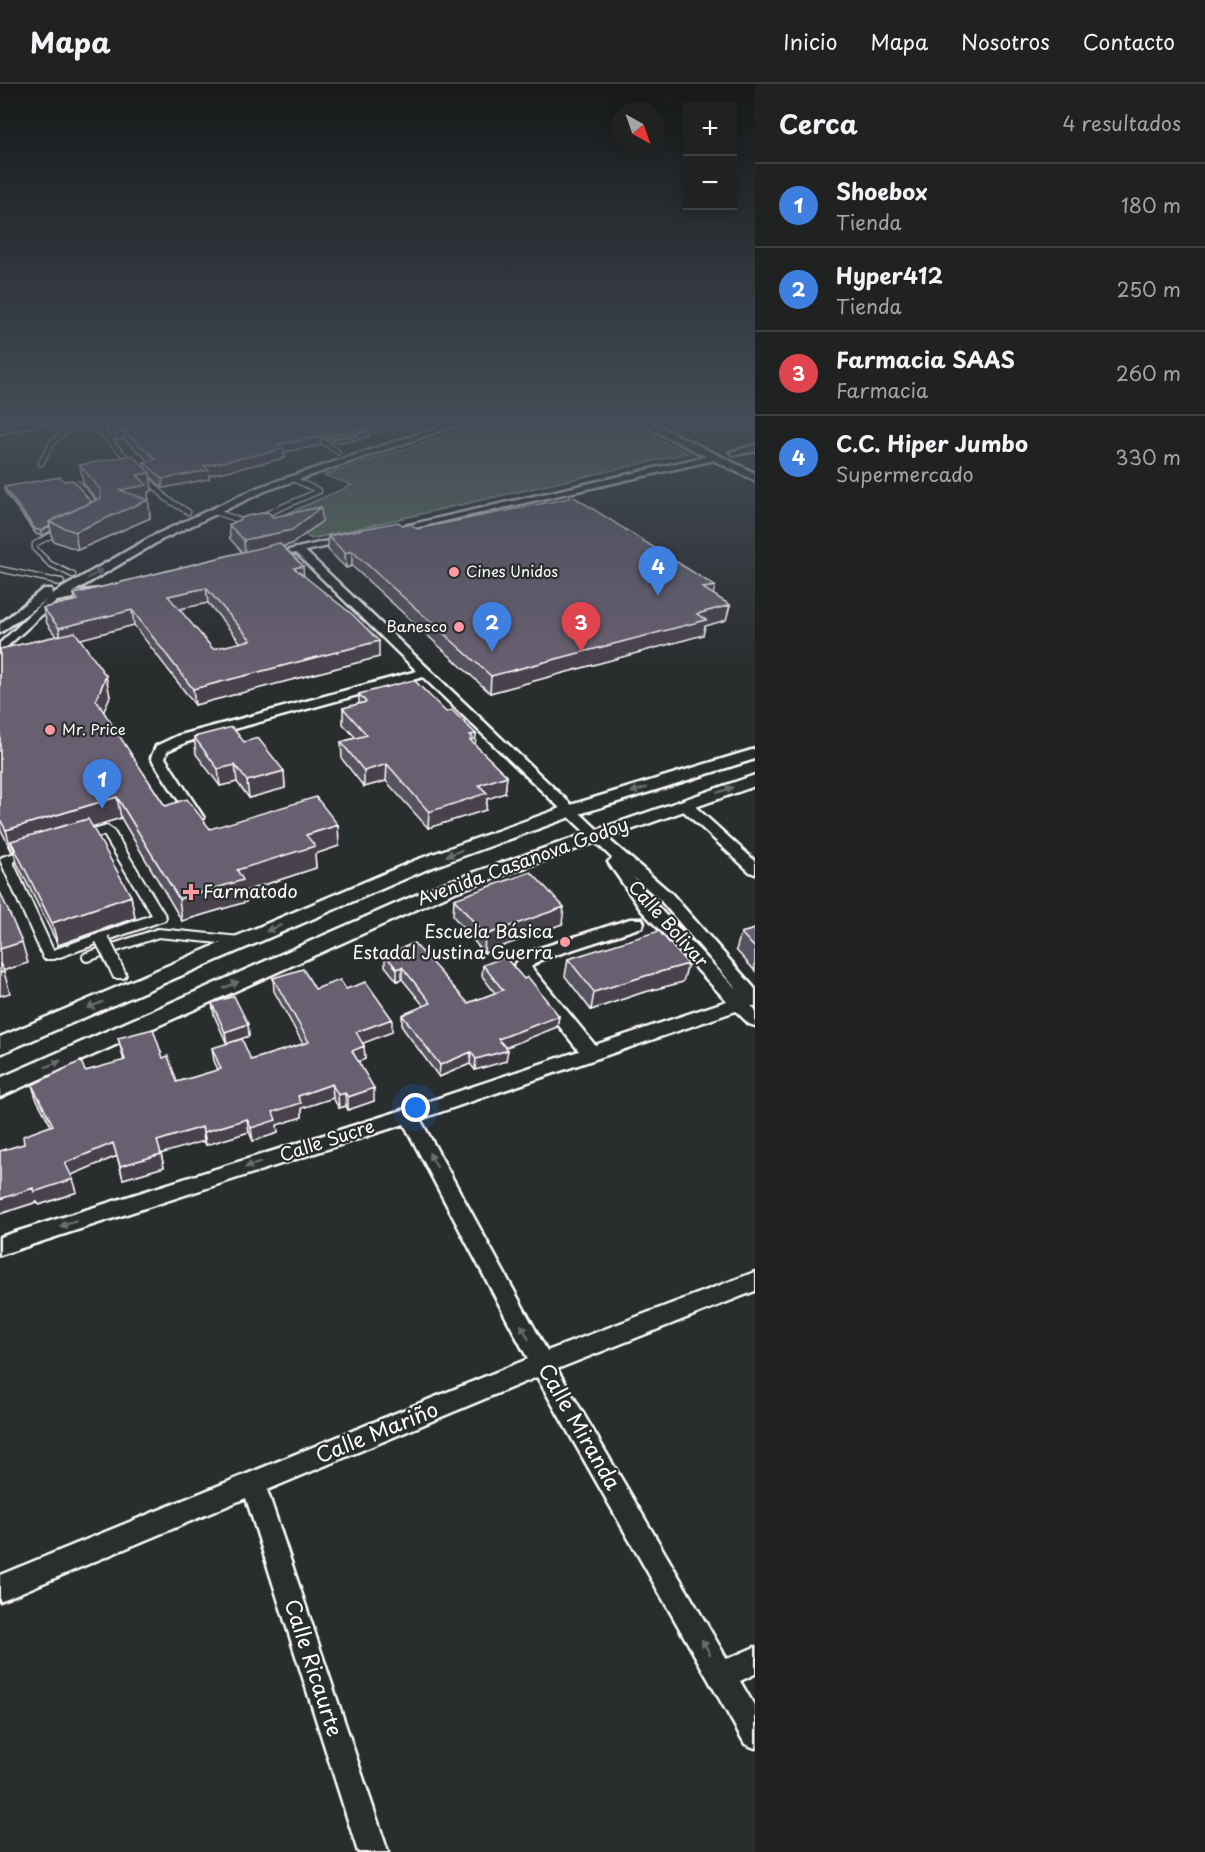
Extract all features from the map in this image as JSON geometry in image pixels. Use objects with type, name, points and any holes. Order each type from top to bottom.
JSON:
[{"type":"street","points":[[0,630],[40,596],[73,574],[150,530],[208,503]]},
{"type":"street","points":[[0,649],[54,598],[157,538],[234,503]]},
{"type":"street","points":[[381,532],[513,503]]},
{"type":"street","points":[[252,560],[357,537]]},
{"type":"street","name":"Calle Bolivar","points":[[298,550],[428,672],[595,835],[647,906],[751,1000],[755,1020]]},
{"type":"street","points":[[40,596],[54,598],[102,590]]},
{"type":"street","points":[[206,831],[158,758],[161,748],[182,739],[428,672]]},
{"type":"street","name":"Avenida Casanova Godoy","points":[[0,1046],[423,864],[570,812],[755,754]]},
{"type":"street","name":"Avenida Casanova Godoy","points":[[0,1088],[448,888],[755,780]]},
{"type":"street","points":[[684,804],[755,870]]},
{"type":"street","points":[[107,830],[160,917],[102,938],[49,956],[6,860],[107,830]]},
{"type":"street","points":[[592,1054],[526,974],[522,965],[534,956],[636,923]]},
{"type":"street","points":[[102,938],[119,975]]},
{"type":"street","name":"Calle Sucre","points":[[0,1246],[409,1115],[751,1000]]},
{"type":"street","name":"Calle Miranda","points":[[409,1115],[542,1364],[755,1734]]},
{"type":"street","name":"Calle Mariño","points":[[0,1588],[542,1364],[755,1281]]},
{"type":"street","name":"Calle Ricaurte","points":[[253,1484],[373,1852]]},
{"type":"street","points":[[723,1675],[755,1660]]},
{"type":"lane","points":[[94,503],[100,510],[96,517]]},
{"type":"lane","points":[[172,503],[188,512]]},
{"type":"lane","points":[[215,512],[245,522],[293,503]]},
{"type":"lane","points":[[68,528],[40,540],[35,544],[35,549],[50,564],[73,574]]},
{"type":"lane","points":[[0,570],[61,582]]},
{"type":"lane","points":[[87,957],[158,933],[243,941]]},
{"type":"green space","points":[[312,503],[471,503],[311,539],[281,516]]},
{"type":"building","points":[[15,503],[90,503],[49,522],[50,526],[41,531],[35,529]]},
{"type":"building","points":[[91,503],[142,503],[75,532],[49,522]]},
{"type":"building","points":[[547,503],[583,503],[715,586],[703,588],[730,605],[697,614],[706,620],[491,676],[352,551],[345,553],[328,536],[398,522],[404,526],[411,524],[417,529]]},
{"type":"building","points":[[321,507],[292,530],[244,540],[229,525],[246,516],[268,512],[273,517]]},
{"type":"building","points":[[279,543],[303,566],[294,568],[353,615],[379,641],[193,689],[132,610],[59,628],[43,608],[78,600],[74,594]],"holes":[[[206,588],[251,640],[213,649],[168,596]]]},
{"type":"building","points":[[75,632],[106,676],[96,700],[165,806],[187,799],[210,829],[316,797],[338,825],[306,835],[315,846],[237,870],[243,880],[179,899],[117,797],[6,830],[0,819],[0,649]]},
{"type":"building","points":[[414,680],[446,712],[452,710],[476,734],[470,735],[474,739],[470,740],[507,776],[479,785],[487,793],[429,812],[387,764],[364,771],[341,742],[367,735],[343,708],[366,702],[359,694]]},
{"type":"building","points":[[232,727],[244,742],[258,738],[284,771],[247,781],[235,765],[218,769],[194,737]]},
{"type":"building","points":[[88,819],[131,896],[52,923],[11,841]]},
{"type":"building","points":[[531,872],[564,907],[485,935],[454,899]]},
{"type":"building","points":[[0,892],[22,942],[0,949]]},
{"type":"building","points":[[755,929],[755,948],[741,933]]},
{"type":"building","points":[[659,931],[688,964],[594,992],[568,959]]},
{"type":"building","points":[[414,943],[468,1003],[503,990],[483,965],[505,957],[524,979],[528,977],[559,1016],[498,1039],[508,1050],[476,1059],[471,1052],[440,1065],[402,1015],[431,1003],[402,967],[397,969],[385,955]]},
{"type":"building","points":[[303,969],[315,989],[340,980],[346,989],[366,982],[392,1019],[356,1032],[364,1046],[352,1051],[374,1088],[348,1097],[345,1093],[338,1095],[332,1084],[298,1096],[301,1103],[273,1112],[276,1120],[251,1128],[247,1119],[204,1132],[202,1127],[157,1141],[161,1154],[120,1166],[113,1143],[65,1163],[73,1179],[34,1192],[33,1188],[0,1199],[0,1151],[24,1144],[23,1136],[53,1125],[32,1085],[81,1061],[85,1071],[125,1060],[118,1038],[153,1029],[163,1058],[168,1056],[177,1082],[221,1069],[212,1048],[242,1039],[251,1060],[309,1042],[273,978]]},
{"type":"building","points":[[234,996],[248,1024],[225,1032],[212,1003]]},
{"type":"place","name":"Cines Unidos","points":[[454,572]]},
{"type":"place","name":"C.C. Hiper Jumbo","points":[[658,596]]},
{"type":"place","name":"Banesco","points":[[459,627]]},
{"type":"place","name":"Hyper412","points":[[492,652]]},
{"type":"place","name":"Farmacia SAAS","points":[[581,652]]},
{"type":"place","name":"Mr. Price","points":[[50,730]]},
{"type":"place","name":"Shoebox","points":[[102,809]]},
{"type":"place","name":"Farmatodo","points":[[191,892]]},
{"type":"place","name":"Escuela Básica Estadal Justina Guerra","points":[[565,942]]}]
